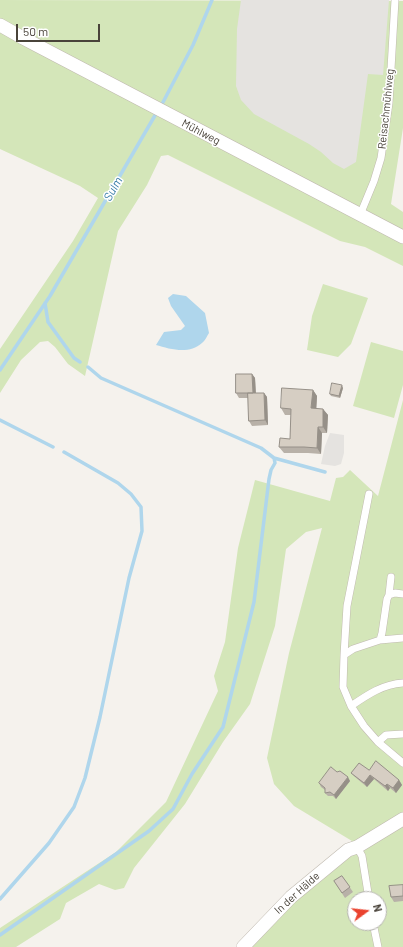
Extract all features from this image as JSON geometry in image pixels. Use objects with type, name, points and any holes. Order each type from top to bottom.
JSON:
[{"type":"street","name":"Mühlweg","points":[[0,25],[176,119],[403,237]]},
{"type":"street","name":"In der Hälde","points":[[243,947],[291,897],[348,850],[357,847],[403,819]]},
{"type":"lane","name":"Reisachmühlweg","points":[[360,214],[374,181],[381,158],[388,103],[395,0]]},
{"type":"lane","points":[[369,494],[347,606],[343,687],[350,706],[364,726],[378,742],[403,763]]},
{"type":"lane","points":[[380,640],[391,577]]},
{"type":"lane","points":[[389,595],[396,593],[403,594]]},
{"type":"lane","points":[[344,655],[353,649],[380,640],[403,638]]},
{"type":"lane","points":[[350,706],[376,690],[392,684],[403,683]]},
{"type":"lane","points":[[378,742],[386,735],[403,734]]},
{"type":"lane","points":[[357,847],[362,856],[368,891]]},
{"type":"lane","points":[[375,931],[378,947]]},
{"type":"green space","points":[[0,0],[403,1],[403,128],[391,204],[403,212],[403,266],[365,247],[340,241],[168,155],[161,156],[147,185],[118,231],[85,376],[68,364],[55,347],[48,341],[40,342],[21,360],[0,393],[0,349],[73,241],[98,198],[80,186],[0,149]]},
{"type":"green space","points":[[323,284],[368,298],[351,344],[338,357],[307,350],[312,316]]},
{"type":"green space","points":[[371,342],[403,351],[403,385],[394,418],[353,406]]},
{"type":"green space","points":[[403,400],[403,947],[236,947],[277,905],[352,841],[294,806],[274,784],[267,758],[289,653],[322,528],[306,532],[286,549],[275,626],[250,704],[223,742],[185,804],[134,868],[124,888],[115,890],[99,884],[66,903],[60,919],[16,947],[0,947],[0,928],[116,852],[166,802],[218,691],[214,676],[225,642],[238,548],[255,480],[330,501],[336,478],[343,477],[350,470],[378,496]]},
{"type":"shaded area","points":[[241,0],[389,0],[383,75],[368,74],[356,162],[344,169],[333,163],[309,144],[254,114],[241,100],[236,86],[237,29]]},
{"type":"shaded area","points":[[330,433],[344,435],[344,453],[341,464],[335,466],[321,464]]},
{"type":"water","points":[[173,294],[186,296],[205,313],[209,333],[205,340],[197,347],[179,350],[156,345],[164,332],[181,330],[185,326],[171,306],[168,298]]},
{"type":"building","points":[[236,374],[252,374],[253,393],[236,393]]},
{"type":"building","points":[[332,383],[342,385],[339,396],[330,394]]},
{"type":"building","points":[[282,388],[313,390],[311,408],[323,409],[323,427],[318,427],[317,448],[279,447],[280,438],[290,439],[291,409],[281,408]]},
{"type":"building","points":[[248,393],[264,393],[265,420],[249,421]]},
{"type":"building","points":[[376,761],[399,780],[393,788],[387,784],[385,786],[370,775],[364,783],[351,773],[359,763],[369,770]]},
{"type":"building","points":[[331,767],[337,772],[340,771],[348,777],[334,795],[330,792],[325,793],[325,788],[319,783]]},
{"type":"building","points":[[342,876],[350,887],[342,893],[334,881]]},
{"type":"building","points":[[403,885],[403,896],[391,897],[389,886]]},
{"type":"waterway","name":"Sulm","points":[[161,106],[193,45],[212,0]]},
{"type":"waterway","name":"Sulm","points":[[0,370],[50,296],[157,112]]},
{"type":"waterway","points":[[45,303],[48,322],[74,358],[80,362]]},
{"type":"waterway","points":[[88,367],[101,378],[261,448],[274,458],[325,472]]},
{"type":"waterway","points":[[0,420],[53,447]]},
{"type":"waterway","points":[[0,899],[49,843],[74,807],[85,778],[100,717],[129,578],[142,531],[141,507],[131,494],[118,483],[64,452]]},
{"type":"waterway","points":[[0,935],[149,831],[173,809],[192,774],[223,727],[254,602],[269,479],[271,470],[275,463],[274,458]]}]
